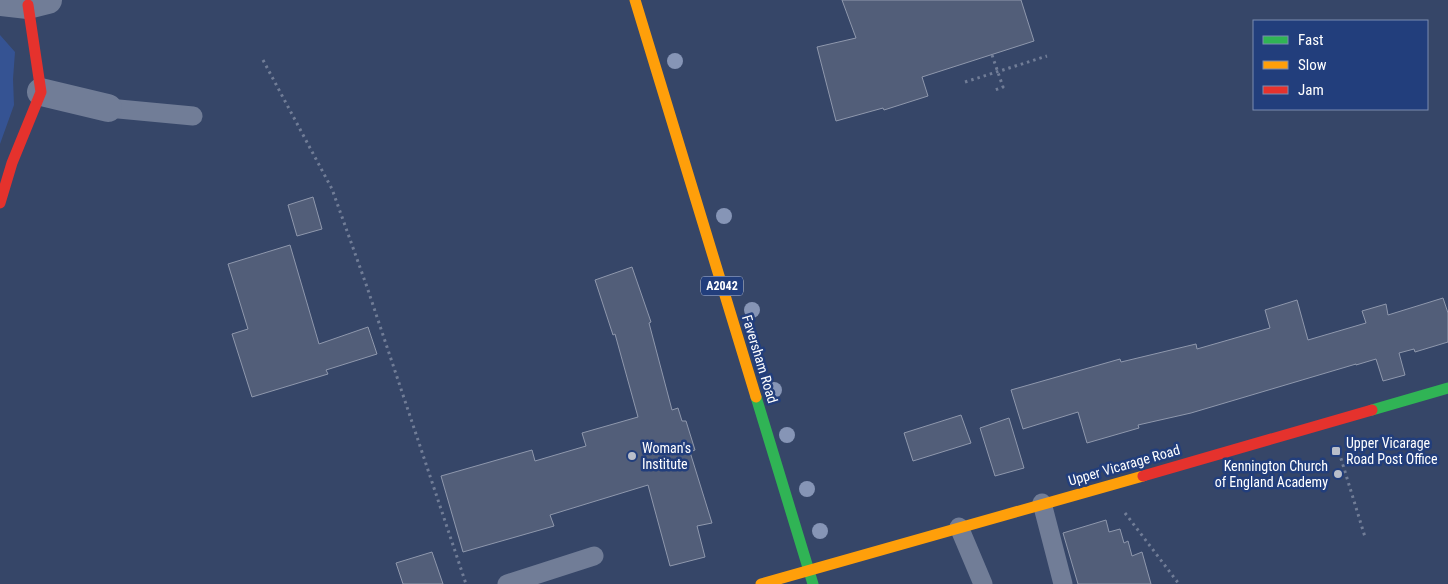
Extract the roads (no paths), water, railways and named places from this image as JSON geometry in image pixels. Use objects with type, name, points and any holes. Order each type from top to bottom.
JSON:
[{"type":"street","name":"Faversham Road","points":[[635,0],[813,584]]},
{"type":"street","points":[[0,2],[38,2],[41,92],[12,163],[0,203]]},
{"type":"street","points":[[41,92],[108,108]]},
{"type":"street","name":"Upper Vicarage Road","points":[[761,584],[1448,388]]},
{"type":"lane","points":[[108,108],[193,116]]},
{"type":"lane","points":[[1042,503],[1063,584]]},
{"type":"lane","points":[[959,527],[983,584]]},
{"type":"lane","points":[[507,584],[594,556]]},
{"type":"place","name":"Upper Vicarage Road Post Office","points":[[1336,451]]},
{"type":"place","name":"Woman's Institute","points":[[632,456]]},
{"type":"place","name":"Kennington Church of England Academy","points":[[1338,474]]}]
